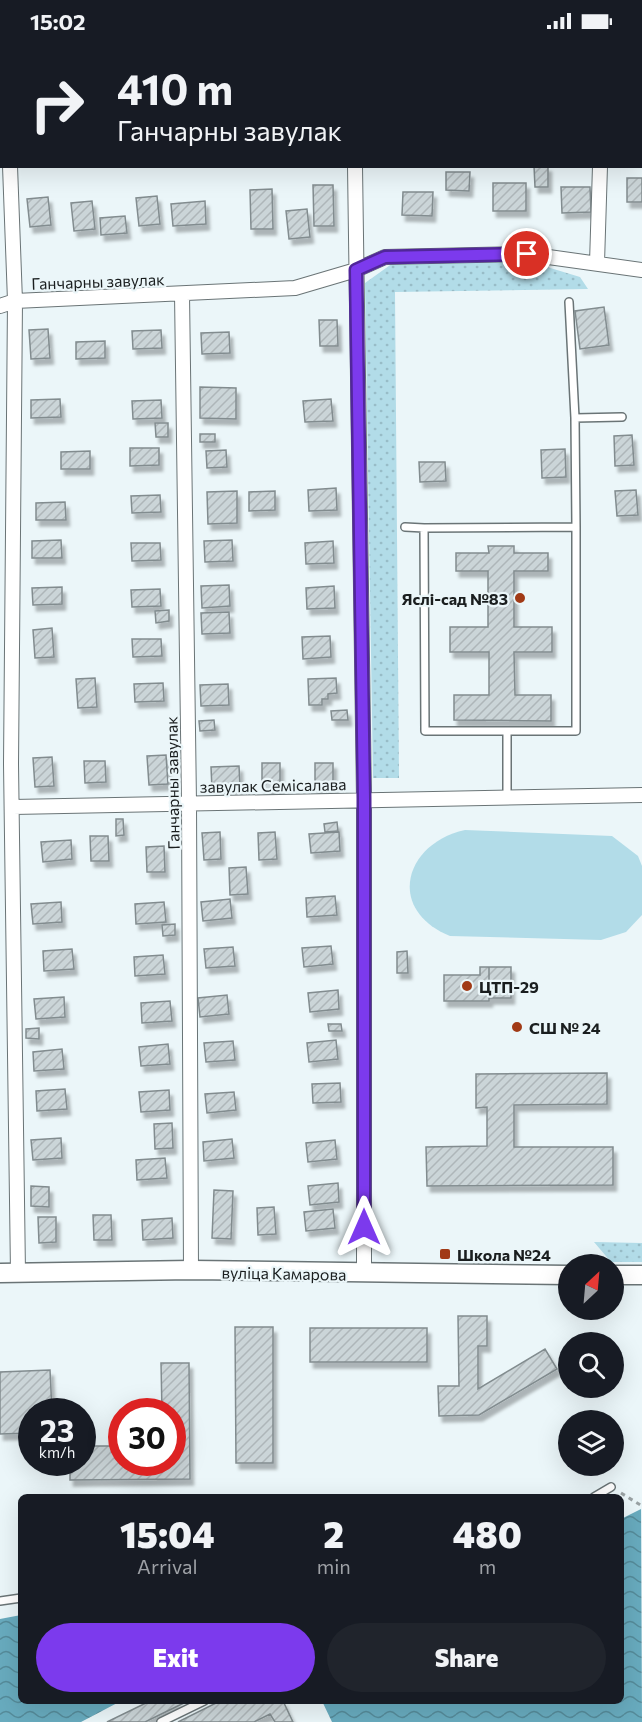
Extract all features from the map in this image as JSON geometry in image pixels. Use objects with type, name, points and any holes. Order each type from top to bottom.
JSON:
[{"type":"street","points":[[9,1273],[13,807],[6,763],[15,301],[10,168]]},
{"type":"street","points":[[355,168],[364,799],[364,1274]]},
{"type":"street","points":[[597,262],[600,168]]},
{"type":"street","name":"Ганчарны завулак","points":[[0,306],[15,301],[295,288],[356,270],[385,257],[527,254],[642,270]]},
{"type":"street","name":"Ганчарны завулак","points":[[182,294],[189,803],[191,1270]]},
{"type":"street","name":"завулак Семісалава","points":[[13,807],[642,795]]},
{"type":"street","name":"вуліца Камарова","points":[[9,1273],[191,1270],[558,1275]]},
{"type":"street","points":[[624,1275],[642,1275]]},
{"type":"lane","points":[[424,528],[425,731],[576,731],[575,418],[569,302]]},
{"type":"lane","points":[[575,418],[622,417]]},
{"type":"lane","points":[[405,528],[576,527]]},
{"type":"lane","points":[[507,731],[507,797]]},
{"type":"lane","points":[[599,1494],[611,1487]]},
{"type":"lane","points":[[0,1601],[18,1598]]},
{"type":"lane","points":[[161,1722],[198,1704]]},
{"type":"path","points":[[611,1487],[622,1494]]},
{"type":"path","points":[[624,1495],[642,1506]]},
{"type":"shaded area","points":[[524,260],[580,277],[588,289],[395,292],[399,778],[373,778],[365,283],[393,263]]},
{"type":"shaded area","points":[[465,830],[612,836],[638,856],[642,866],[642,915],[626,932],[601,940],[450,936],[430,924],[416,910],[410,894],[411,878],[417,862],[428,848],[444,837]]},
{"type":"shaded area","points":[[594,1242],[642,1243],[642,1262],[624,1262],[624,1254],[604,1254]]},
{"type":"water","points":[[641,1509],[642,1722],[332,1722],[323,1704],[624,1704],[624,1518]]},
{"type":"water","points":[[18,1616],[18,1704],[115,1704],[81,1722],[0,1722],[0,1619]]},
{"type":"building","points":[[534,168],[548,168],[548,187],[535,187]]},
{"type":"building","points":[[446,172],[470,172],[469,191],[446,190]]},
{"type":"building","points":[[627,178],[642,178],[642,202],[627,202]]},
{"type":"building","points":[[493,183],[526,183],[526,211],[493,211]]},
{"type":"building","points":[[313,185],[333,185],[334,226],[314,226]]},
{"type":"building","points":[[561,187],[590,187],[591,212],[562,213]]},
{"type":"building","points":[[272,189],[273,229],[251,229],[250,190]]},
{"type":"building","points":[[403,192],[433,192],[432,216],[402,215]]},
{"type":"building","points":[[157,196],[160,224],[139,226],[136,198]]},
{"type":"building","points":[[48,197],[51,225],[30,227],[27,199]]},
{"type":"building","points":[[92,201],[95,229],[74,231],[71,203]]},
{"type":"building","points":[[205,201],[206,224],[173,226],[171,204]]},
{"type":"building","points":[[307,209],[310,237],[289,239],[286,211]]},
{"type":"building","points":[[125,216],[127,233],[101,235],[100,218]]},
{"type":"building","points":[[604,307],[609,345],[580,349],[575,311]]},
{"type":"building","points":[[319,320],[337,320],[338,346],[320,346]]},
{"type":"building","points":[[48,329],[50,358],[31,359],[29,330]]},
{"type":"building","points":[[161,330],[162,348],[133,349],[132,331]]},
{"type":"building","points":[[229,332],[230,353],[202,354],[201,333]]},
{"type":"building","points":[[105,341],[105,358],[76,359],[76,342]]},
{"type":"building","points":[[200,387],[236,388],[236,419],[200,418]]},
{"type":"building","points":[[60,399],[61,417],[31,418],[31,400]]},
{"type":"building","points":[[331,399],[333,421],[305,422],[303,401]]},
{"type":"building","points":[[161,400],[162,418],[133,419],[132,401]]},
{"type":"building","points":[[155,423],[168,423],[168,437],[156,437]]},
{"type":"building","points":[[200,434],[215,434],[215,442],[200,442]]},
{"type":"building","points":[[632,435],[634,465],[615,466],[614,436]]},
{"type":"building","points":[[130,448],[159,448],[159,465],[130,466]]},
{"type":"building","points":[[565,449],[566,477],[542,478],[541,450]]},
{"type":"building","points":[[226,450],[227,467],[207,468],[206,451]]},
{"type":"building","points":[[90,451],[90,469],[61,469],[61,452]]},
{"type":"building","points":[[419,462],[445,462],[446,481],[420,482]]},
{"type":"building","points":[[336,488],[337,510],[309,511],[308,490]]},
{"type":"building","points":[[636,490],[638,515],[617,516],[615,491]]},
{"type":"building","points":[[237,491],[237,523],[208,524],[207,492]]},
{"type":"building","points":[[275,491],[275,510],[249,511],[249,492]]},
{"type":"building","points":[[160,495],[161,512],[132,513],[131,496]]},
{"type":"building","points":[[65,502],[66,520],[36,520],[36,503]]},
{"type":"building","points":[[61,540],[62,558],[32,558],[32,541]]},
{"type":"building","points":[[232,540],[233,561],[205,562],[204,541]]},
{"type":"building","points":[[333,541],[334,563],[306,564],[305,543]]},
{"type":"building","points":[[131,543],[160,543],[161,560],[132,561]]},
{"type":"building","points":[[488,546],[514,546],[514,553],[548,553],[548,571],[514,571],[514,627],[552,627],[552,652],[514,652],[515,695],[551,695],[551,721],[454,720],[454,695],[489,695],[489,652],[450,652],[450,627],[488,627],[488,571],[456,571],[456,553],[489,553]]},
{"type":"building","points":[[229,585],[230,606],[202,608],[201,586]]},
{"type":"building","points":[[334,586],[335,608],[307,609],[306,588]]},
{"type":"building","points":[[62,587],[62,604],[33,605],[32,588]]},
{"type":"building","points":[[160,589],[161,606],[132,607],[131,590]]},
{"type":"building","points":[[169,610],[169,621],[156,623],[155,611]]},
{"type":"building","points":[[229,612],[230,633],[202,634],[201,613]]},
{"type":"building","points":[[52,628],[54,657],[35,658],[33,630]]},
{"type":"building","points":[[330,636],[331,657],[303,659],[302,637]]},
{"type":"building","points":[[132,639],[161,639],[162,656],[133,657]]},
{"type":"building","points":[[95,678],[97,707],[78,708],[76,679]]},
{"type":"building","points":[[336,678],[337,693],[328,694],[328,699],[322,699],[322,705],[309,705],[308,679]]},
{"type":"building","points":[[163,683],[164,701],[135,702],[134,684]]},
{"type":"building","points":[[228,684],[229,705],[201,706],[200,685]]},
{"type":"building","points":[[347,710],[348,720],[332,720],[331,711]]},
{"type":"building","points":[[214,720],[215,730],[200,731],[199,721]]},
{"type":"building","points":[[166,755],[168,784],[149,785],[147,756]]},
{"type":"building","points":[[52,757],[54,786],[35,787],[33,758]]},
{"type":"building","points":[[84,761],[105,761],[106,782],[85,783]]},
{"type":"building","points":[[262,763],[280,763],[280,789],[262,790]]},
{"type":"building","points":[[315,763],[333,763],[333,789],[315,790]]},
{"type":"building","points":[[239,766],[240,787],[212,789],[211,767]]},
{"type":"building","points":[[116,819],[123,819],[124,835],[116,836]]},
{"type":"building","points":[[337,822],[338,831],[325,832],[324,824]]},
{"type":"building","points":[[220,832],[221,859],[204,860],[202,833]]},
{"type":"building","points":[[275,832],[277,859],[259,860],[258,833]]},
{"type":"building","points":[[339,832],[340,851],[311,853],[309,834]]},
{"type":"building","points":[[90,836],[108,836],[109,861],[91,861]]},
{"type":"building","points":[[71,840],[72,859],[43,862],[41,842]]},
{"type":"building","points":[[164,846],[165,872],[147,872],[146,847]]},
{"type":"building","points":[[246,867],[248,894],[230,895],[229,868]]},
{"type":"building","points":[[335,896],[337,915],[307,917],[306,898]]},
{"type":"building","points":[[230,899],[232,918],[203,921],[201,902]]},
{"type":"building","points":[[61,902],[62,922],[33,924],[31,904]]},
{"type":"building","points":[[164,902],[166,922],[136,924],[135,904]]},
{"type":"building","points":[[175,924],[175,935],[163,936],[162,925]]},
{"type":"building","points":[[331,946],[333,964],[304,967],[302,948]]},
{"type":"building","points":[[233,947],[235,966],[206,968],[204,949]]},
{"type":"building","points":[[72,949],[74,969],[44,971],[43,951]]},
{"type":"building","points":[[407,951],[408,973],[397,973],[397,952]]},
{"type":"building","points":[[163,955],[165,974],[135,976],[134,957]]},
{"type":"building","name":"ЦТП-29","points":[[480,967],[489,967],[489,1001],[444,1001],[444,975],[480,975]]},
{"type":"building","points":[[489,967],[511,967],[511,998],[489,998]]},
{"type":"building","points":[[338,990],[339,1009],[310,1012],[308,993]]},
{"type":"building","points":[[227,995],[229,1014],[200,1017],[198,998]]},
{"type":"building","points":[[64,997],[65,1017],[36,1019],[34,999]]},
{"type":"building","points":[[170,1001],[172,1021],[142,1023],[141,1003]]},
{"type":"building","points":[[328,1024],[341,1024],[342,1031],[329,1031]]},
{"type":"building","points":[[39,1028],[39,1039],[26,1038],[26,1029]]},
{"type":"building","points":[[336,1040],[338,1059],[309,1062],[307,1043]]},
{"type":"building","points":[[233,1041],[235,1060],[206,1062],[204,1043]]},
{"type":"building","points":[[168,1044],[170,1064],[141,1066],[139,1047]]},
{"type":"building","points":[[62,1049],[64,1069],[34,1071],[33,1052]]},
{"type":"building","name":"СШ № 24","points":[[607,1073],[607,1104],[514,1105],[514,1147],[613,1147],[613,1185],[427,1186],[426,1147],[487,1146],[487,1107],[476,1108],[476,1074]]},
{"type":"building","points":[[340,1083],[341,1102],[313,1103],[312,1084]]},
{"type":"building","points":[[65,1089],[67,1109],[37,1111],[36,1091]]},
{"type":"building","points":[[169,1090],[170,1110],[141,1112],[139,1092]]},
{"type":"building","points":[[234,1092],[236,1110],[207,1113],[205,1094]]},
{"type":"building","points":[[172,1123],[173,1148],[155,1149],[154,1124]]},
{"type":"building","points":[[61,1138],[62,1158],[33,1160],[31,1140]]},
{"type":"building","points":[[232,1139],[234,1158],[204,1161],[203,1142]]},
{"type":"building","points":[[335,1140],[337,1159],[308,1162],[306,1143]]},
{"type":"building","points":[[165,1158],[167,1178],[137,1180],[136,1160]]},
{"type":"building","points":[[338,1183],[339,1202],[310,1205],[308,1186]]},
{"type":"building","points":[[31,1186],[49,1187],[49,1207],[31,1206]]},
{"type":"building","points":[[214,1190],[233,1191],[231,1239],[212,1238]]},
{"type":"building","points":[[274,1207],[276,1234],[258,1235],[257,1208]]},
{"type":"building","points":[[333,1209],[335,1228],[306,1231],[304,1212]]},
{"type":"building","points":[[93,1215],[111,1215],[112,1240],[94,1240]]},
{"type":"building","points":[[38,1217],[56,1217],[56,1242],[39,1243]]},
{"type":"building","points":[[172,1218],[173,1238],[143,1240],[142,1220]]},
{"type":"building","points":[[458,1316],[487,1316],[487,1346],[478,1346],[478,1389],[545,1349],[557,1369],[479,1415],[439,1416],[438,1386],[459,1386]]},
{"type":"building","points":[[235,1327],[273,1327],[273,1463],[236,1463]]},
{"type":"building","points":[[310,1328],[427,1328],[427,1362],[310,1362]]},
{"type":"building","points":[[161,1363],[189,1363],[190,1479],[70,1480],[70,1476],[96,1476],[96,1446],[108,1446],[108,1476],[186,1476],[186,1398],[162,1398]]},
{"type":"building","points":[[50,1370],[51,1398],[18,1398],[18,1433],[0,1434],[0,1372]]},
{"type":"building","points":[[144,1704],[182,1704],[145,1722],[107,1722]]},
{"type":"building","points":[[214,1704],[284,1704],[293,1722],[275,1722],[270,1714],[254,1722],[178,1722]]},
{"type":"place","name":"Яслі-сад №83","points":[[520,598]]},
{"type":"place","name":"ЦТП-29","points":[[467,986]]},
{"type":"place","name":"СШ № 24","points":[[517,1027]]},
{"type":"place","name":"Школа №24","points":[[445,1254]]},
{"type":"route","points":[[364,1227],[364,799],[356,270],[385,257],[527,254]]}]
